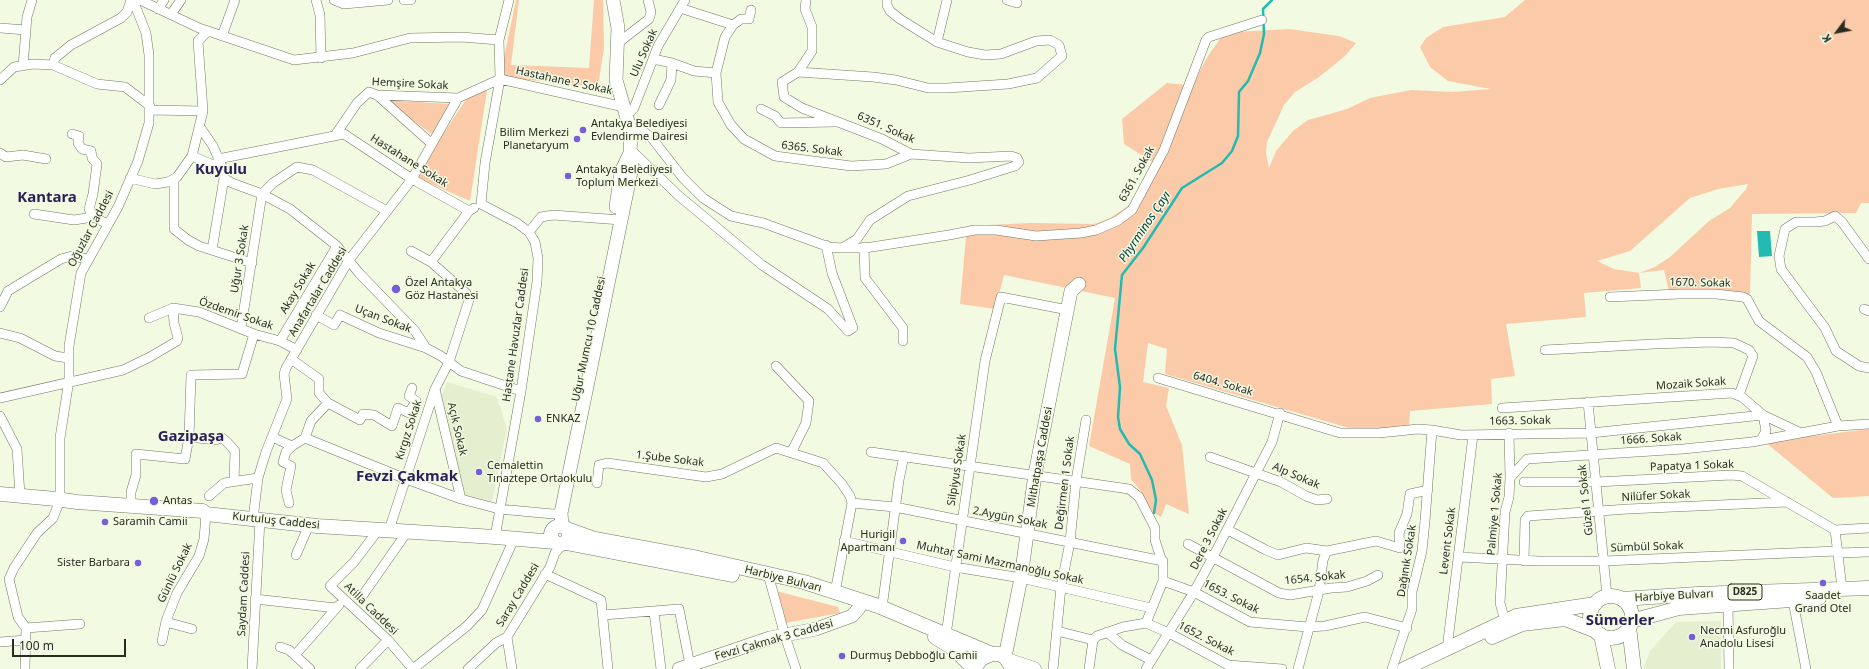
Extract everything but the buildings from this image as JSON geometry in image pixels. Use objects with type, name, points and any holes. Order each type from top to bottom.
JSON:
[{"type":"main road","name":"Kurtuluş Caddesi","points":[[0,494],[203,511],[206,514],[308,525],[514,539],[560,530]]},
{"type":"main road","name":"Harbiye Bulvarı","points":[[560,530],[595,539],[698,558],[804,590],[861,605],[882,608],[1005,660],[1034,669]]},
{"type":"main road","name":"Harbiye Bulvarı","points":[[770,579],[804,582],[835,592],[861,605],[926,632],[954,649],[974,669],[981,659],[1005,660]]},
{"type":"main road","name":"Harbiye Bulvarı","points":[[1607,596],[1622,599],[1842,588],[1869,588]]},
{"type":"main road","points":[[1404,669],[1516,616],[1595,604],[1607,596]]},
{"type":"main road","name":"Harbiye Bulvarı","points":[[1419,669],[1522,624],[1565,619],[1608,638],[1620,636],[1630,624],[1679,608],[1728,603],[1793,601],[1817,598],[1869,597]]},
{"type":"main road","name":"Harbiye Bulvarı","points":[[1622,599],[1630,609],[1630,624]]},
{"type":"main road","points":[[1595,604],[1590,615],[1593,627],[1599,633],[1608,669]]},
{"type":"main road","points":[[1630,624],[1634,669]]},
{"type":"street","points":[[23,66],[27,18],[32,0]]},
{"type":"street","points":[[53,65],[55,58],[71,45],[121,18],[127,12],[132,0]]},
{"type":"street","name":"Oğuzlar Caddesi","points":[[60,500],[60,438],[68,384],[68,358],[80,273],[108,224],[130,178],[138,160],[149,123],[150,65],[146,32],[132,0]]},
{"type":"street","points":[[140,0],[208,31],[294,60],[353,53],[410,38],[461,37],[499,40]]},
{"type":"street","points":[[158,8],[164,0]]},
{"type":"street","points":[[170,14],[181,0]]},
{"type":"street","points":[[222,36],[235,0]]},
{"type":"street","points":[[316,0],[320,15],[321,58]]},
{"type":"street","points":[[334,0],[344,4],[388,0]]},
{"type":"street","points":[[404,0],[411,0]]},
{"type":"street","points":[[481,204],[485,163],[500,79],[499,40],[509,0]]},
{"type":"street","name":"Uğur Mumcu 10 Caddesi","points":[[560,530],[617,220],[632,167],[630,151],[631,132],[616,80],[618,28],[613,0]]},
{"type":"street","points":[[618,43],[649,19],[651,12],[648,0]]},
{"type":"street","points":[[806,0],[805,9],[812,27],[812,51],[798,72],[873,77],[896,80],[928,88],[947,88],[1008,84],[1036,78],[1062,56],[1059,45],[1050,40],[1036,41],[1001,54],[984,55],[968,52],[937,42],[900,19],[890,11],[887,3]]},
{"type":"street","points":[[937,42],[947,0]]},
{"type":"street","points":[[1008,0],[1016,3]]},
{"type":"street","points":[[682,4],[733,25],[741,19],[749,19],[751,10]]},
{"type":"street","name":"Ulu Sokak","points":[[626,114],[634,108],[653,58],[682,4]]},
{"type":"street","name":"6361. Sokak","points":[[842,248],[864,248],[975,230],[996,230],[1036,236],[1081,233],[1096,230],[1117,221],[1132,210],[1164,150],[1206,40],[1212,36],[1262,20]]},
{"type":"street","name":"6365. Sokak","points":[[733,25],[725,37],[716,73],[718,102],[731,125],[744,139],[775,156],[851,166],[886,164],[911,154]]},
{"type":"street","points":[[0,28],[26,30]]},
{"type":"street","points":[[208,31],[198,41],[203,111],[192,156],[174,180],[174,228],[188,240],[212,250],[252,263]]},
{"type":"street","points":[[653,58],[694,71],[716,73]]},
{"type":"street","points":[[659,105],[671,80],[672,63]]},
{"type":"street","points":[[0,80],[14,67],[53,65],[97,84],[125,87],[150,108],[203,111]]},
{"type":"street","name":"6351. Sokak","points":[[798,72],[782,82],[784,98],[802,108],[844,122],[882,138],[911,154],[968,158],[1012,156],[1017,158],[1019,162],[1009,169],[908,196],[870,220],[857,239],[842,248]]},
{"type":"street","name":"Hemşire Sokak","points":[[336,134],[357,103],[369,92],[377,95],[458,98],[500,79]]},
{"type":"street","name":"Hastahane 2 Sokak","points":[[500,79],[626,114]]},
{"type":"street","points":[[377,95],[432,144]]},
{"type":"street","name":"Anafartalar Caddesi","points":[[257,519],[258,478],[287,399],[284,374],[291,359],[349,260],[412,179],[458,98]]},
{"type":"street","points":[[761,109],[775,116],[780,123],[844,122]]},
{"type":"street","points":[[626,114],[651,137],[683,178],[703,198],[731,216],[763,223],[826,245],[842,248]]},
{"type":"street","points":[[200,127],[213,146],[224,174],[212,250]]},
{"type":"street","points":[[72,134],[79,136],[78,143],[82,149],[90,151],[92,158],[97,164],[93,194],[89,209],[93,217]]},
{"type":"street","points":[[218,159],[336,134]]},
{"type":"street","name":"Hastahane Sokak","points":[[336,134],[344,134],[412,179],[469,211]]},
{"type":"street","points":[[630,151],[679,196],[762,265],[828,309],[848,331],[854,328],[832,273],[826,245]]},
{"type":"street","points":[[0,153],[6,157],[23,155],[46,159]]},
{"type":"street","points":[[192,156],[224,174],[232,183],[262,194],[290,209],[337,246],[359,273],[415,331],[426,348],[461,371],[521,391]]},
{"type":"street","points":[[262,194],[276,180],[297,167],[313,170],[387,211]]},
{"type":"street","points":[[130,178],[159,184],[174,180]]},
{"type":"street","name":"Uğur 3 Sokak","points":[[241,328],[262,194]]},
{"type":"street","points":[[411,251],[431,262],[469,211],[481,204]]},
{"type":"street","points":[[481,204],[517,223],[529,232],[541,217],[553,215],[617,220]]},
{"type":"street","points":[[34,214],[74,220],[93,217],[108,224]]},
{"type":"street","points":[[1869,259],[1842,222],[1835,216],[1826,221],[1796,222],[1785,229],[1779,256],[1781,269],[1825,328],[1836,351],[1859,366],[1869,368]]},
{"type":"street","name":"Hastane Havuzlar Caddesi","points":[[494,537],[521,391],[537,282],[538,264],[535,242],[529,232]]},
{"type":"street","name":"Akay Sokak","points":[[280,341],[337,246]]},
{"type":"street","points":[[864,248],[865,278],[903,328],[904,341]]},
{"type":"street","points":[[0,307],[8,291],[60,259],[72,256],[88,259]]},
{"type":"street","name":"Kırgız Sokak","points":[[384,530],[406,479],[435,389],[449,362],[469,300],[466,293],[431,262]]},
{"type":"street","name":"Mithatpaşa Caddesi","points":[[1005,660],[1021,578],[1035,474],[1071,290],[1079,284]]},
{"type":"street","name":"1670. Sokak","points":[[1610,297],[1678,294],[1743,296],[1747,299],[1759,321],[1807,357],[1816,372],[1838,426]]},
{"type":"street","name":"Silpiyus Sokak","points":[[946,635],[961,521],[971,466],[985,361],[998,311],[1000,296],[1068,310]]},
{"type":"street","points":[[0,398],[23,392],[68,384],[123,370],[176,342],[178,338],[174,323],[173,308],[149,318]]},
{"type":"street","name":"Özdemir Sokak","points":[[173,308],[198,312],[254,334],[280,341],[297,350]]},
{"type":"street","name":"Uçan Sokak","points":[[316,315],[334,325],[340,315],[379,332],[426,348]]},
{"type":"street","points":[[0,333],[20,338],[55,356],[68,358]]},
{"type":"street","points":[[131,506],[132,492],[136,475],[136,454],[185,459],[189,437],[190,375],[242,374],[254,334]]},
{"type":"street","points":[[1545,350],[1654,344],[1712,342],[1734,343],[1749,350],[1753,356],[1739,395]]},
{"type":"street","points":[[291,359],[319,379],[319,393],[328,403],[360,420],[363,414],[374,415],[392,426],[398,408],[409,413],[416,401],[409,396],[412,388]]},
{"type":"street","points":[[776,366],[809,401],[806,423],[791,453]]},
{"type":"street","name":"6404. Sokak","points":[[1158,378],[1280,413]]},
{"type":"street","name":"Açık Sokak","points":[[435,389],[461,499]]},
{"type":"street","name":"Mozaik Sokak","points":[[1502,408],[1588,402],[1683,398],[1732,393],[1739,395],[1763,415],[1801,433]]},
{"type":"street","name":"Güzel 1 Sokak","points":[[1588,402],[1600,511],[1607,596]]},
{"type":"street","points":[[289,502],[286,490],[291,466],[283,462],[286,452],[292,446],[305,438],[311,421],[328,403]]},
{"type":"street","name":"1663. Sokak","points":[[1280,413],[1340,433],[1432,430],[1461,435],[1509,433],[1591,433],[1763,415]]},
{"type":"street","name":"Dere 3 Sokak","points":[[1146,669],[1194,592],[1228,530],[1255,472],[1272,442],[1280,413]]},
{"type":"street","points":[[1761,440],[1766,431],[1763,415]]},
{"type":"street","points":[[0,416],[17,449],[20,495]]},
{"type":"street","name":"Değirmen 1 Sokak","points":[[1053,669],[1061,587],[1070,542],[1076,481],[1086,420]]},
{"type":"street","points":[[1801,433],[1838,426],[1869,424]]},
{"type":"street","name":"Dağınık Sokak","points":[[1392,669],[1412,609],[1412,592],[1422,551],[1432,430]]},
{"type":"street","name":"Palmiye 1 Sokak","points":[[1504,621],[1500,603],[1505,512],[1509,497],[1509,433]]},
{"type":"street","name":"1666. Sokak","points":[[1510,478],[1527,459],[1683,450],[1752,442],[1801,433]]},
{"type":"street","name":"Levent Sokak","points":[[1447,649],[1473,435]]},
{"type":"street","points":[[189,437],[216,440],[221,437],[227,442],[235,451],[234,481]]},
{"type":"street","points":[[272,437],[292,446]]},
{"type":"street","points":[[305,438],[406,479],[461,499],[499,509],[560,530]]},
{"type":"street","name":"1.Şube Sokak","points":[[597,483],[599,465],[607,463],[706,477],[722,474],[776,448],[823,463],[842,484],[850,496],[852,503]]},
{"type":"street","points":[[871,452],[1035,474],[1129,489],[1139,497],[1155,528],[1155,540],[1163,561],[1162,581],[1146,623],[1107,632],[1093,640],[1057,631]]},
{"type":"street","points":[[882,608],[904,456]]},
{"type":"street","name":"Alp Sokak","points":[[1210,457],[1281,482],[1306,496],[1317,500],[1327,499]]},
{"type":"street","name":"Papatya 1 Sokak","points":[[1524,482],[1597,482],[1742,476],[1835,530]]},
{"type":"street","points":[[209,496],[224,483],[258,478]]},
{"type":"street","points":[[1228,530],[1278,555],[1306,548],[1327,551],[1376,541],[1400,548],[1399,533],[1407,514],[1410,494],[1428,490]]},
{"type":"street","points":[[25,669],[26,628],[18,617],[10,590],[10,575],[37,533],[52,518],[60,500]]},
{"type":"street","name":"Nilüfer Sokak","points":[[1524,561],[1526,518],[1528,516],[1787,502]]},
{"type":"street","points":[[835,592],[852,503]]},
{"type":"street","name":"2.Aygün Sokak","points":[[852,503],[896,507],[1163,561]]},
{"type":"street","name":"Günlü Sokak","points":[[162,641],[166,622],[177,593],[199,556],[204,539],[206,514]]},
{"type":"street","name":"Saydam Caddesi","points":[[252,669],[257,519]]},
{"type":"street","points":[[296,555],[308,525]]},
{"type":"street","points":[[1842,588],[1837,552],[1837,536],[1835,530],[1869,528]]},
{"type":"street","name":"Atilla Caddesi","points":[[384,530],[330,586],[388,640],[415,668]]},
{"type":"street","name":"Saray Caddesi","points":[[468,669],[496,643],[507,637],[545,574],[555,553],[560,530]]},
{"type":"street","points":[[363,595],[407,532]]},
{"type":"street","points":[[415,668],[467,626],[482,610],[514,539]]},
{"type":"street","name":"Muhtar Sami Mazmanoğlu Sokak","points":[[844,541],[956,567],[1021,578],[1151,608]]},
{"type":"street","name":"1654. Sokak","points":[[1188,544],[1279,593],[1290,595],[1357,584],[1378,575]]},
{"type":"street","points":[[1298,669],[1319,591],[1323,560],[1327,551]]},
{"type":"street","name":"Sümbül Sokak","points":[[1458,557],[1524,561],[1604,561],[1869,552]]},
{"type":"street","points":[[545,574],[601,600],[604,645],[608,669]]},
{"type":"street","points":[[770,579],[785,636],[796,669]]},
{"type":"street","name":"1653. Sokak","points":[[1162,581],[1194,592],[1250,622],[1308,628],[1325,626],[1365,617],[1406,628]]},
{"type":"street","points":[[255,599],[336,608]]},
{"type":"street","points":[[295,655],[344,600]]},
{"type":"street","points":[[1793,601],[1806,669]]},
{"type":"street","points":[[1728,603],[1729,669]]},
{"type":"street","name":"Fevzi Çakmak 3 Caddesi","points":[[684,667],[770,638],[816,629],[852,616],[861,605]]},
{"type":"street","points":[[603,615],[679,609],[684,667]]},
{"type":"street","points":[[654,612],[661,669]]},
{"type":"street","points":[[166,622],[192,629]]},
{"type":"street","name":"1652. Sokak","points":[[1146,623],[1169,633],[1228,665],[1282,669]]},
{"type":"street","points":[[26,628],[80,624]]},
{"type":"street","points":[[1107,632],[1122,644],[1151,660]]},
{"type":"street","points":[[507,637],[512,669]]},
{"type":"street","points":[[0,642],[26,640]]},
{"type":"street","points":[[360,669],[388,640]]},
{"type":"street","points":[[1089,669],[1093,640]]},
{"type":"street","points":[[280,647],[289,650],[310,669]]},
{"type":"shaded area","points":[[516,0],[519,0],[511,65],[589,68],[594,0],[603,0],[604,48],[598,87],[500,77]]},
{"type":"shaded area","points":[[1525,0],[1869,0],[1869,203],[1861,203],[1856,213],[1752,214],[1750,294],[1669,291],[1664,270],[1639,273],[1641,288],[1584,293],[1586,317],[1506,324],[1515,376],[1491,379],[1492,404],[1410,411],[1409,427],[1359,431],[1165,374],[1167,349],[1148,343],[1143,382],[1169,388],[1166,406],[1182,445],[1189,514],[1166,504],[1161,517],[1152,512],[1140,490],[1131,479],[1130,464],[1089,446],[1115,298],[1004,275],[995,309],[960,304],[967,226],[1030,223],[1094,224],[1110,218],[1128,206],[1142,189],[1154,163],[1124,144],[1122,119],[1167,83],[1186,85],[1195,80],[1208,56],[1222,36],[1236,32],[1289,29],[1339,36],[1356,43],[1345,56],[1319,77],[1295,92],[1284,105],[1267,142],[1266,153],[1269,168],[1276,151],[1293,131],[1308,120],[1347,109],[1370,98],[1411,90],[1453,92],[1491,89],[1448,81],[1430,67],[1420,47],[1426,38],[1443,27],[1505,17]],"holes":[[[1748,184],[1746,189],[1730,208],[1709,221],[1670,257],[1655,267],[1639,273],[1614,269],[1597,261],[1630,251],[1690,198],[1718,189]]]},
{"type":"shaded area","points":[[487,90],[470,201],[415,177],[469,95]]},
{"type":"shaded area","points":[[385,100],[451,104],[433,135]]},
{"type":"shaded area","points":[[447,382],[497,397],[507,429],[492,502],[466,498],[441,398]]},
{"type":"shaded area","points":[[1869,429],[1869,496],[1833,498],[1765,442]]},
{"type":"shaded area","points":[[776,591],[838,607],[840,613],[785,623]]},
{"type":"shaded area","name":"Necmi Asfuroğlu Anadolu Lisesi","points":[[1721,621],[1721,669],[1643,669],[1650,651],[1676,622]]},
{"type":"water","points":[[1757,231],[1770,231],[1772,256],[1759,257]]},
{"type":"waterway","name":"Phyrminos Çayı","points":[[1154,513],[1156,500],[1152,480],[1140,454],[1129,444],[1120,429],[1118,417],[1120,387],[1115,349],[1122,275],[1143,248],[1182,188],[1222,163],[1232,151],[1238,136],[1239,92],[1248,81],[1260,53],[1264,34],[1263,9],[1272,0]]},
{"type":"place","name":"Antakya Belediyesi Evlendirme Dairesi","points":[[583,130]]},
{"type":"place","name":"Bilim Merkezi Planetaryum","points":[[577,139]]},
{"type":"place","name":"Antakya Belediyesi Toplum Merkezi","points":[[568,176]]},
{"type":"place","name":"Özel Antakya Göz Hastanesi","points":[[396,289]]},
{"type":"place","name":"ENKAZ","points":[[538,419]]},
{"type":"place","name":"Cemalettin Tınaztepe Ortaokulu","points":[[479,472]]},
{"type":"place","name":"Antas","points":[[154,501]]},
{"type":"place","name":"Saramih Camii","points":[[105,522]]},
{"type":"place","name":"Hurigil Apartmanı","points":[[903,541]]},
{"type":"place","name":"Sister Barbara","points":[[138,563]]},
{"type":"place","name":"Saadet Grand Otel","points":[[1823,583]]},
{"type":"place","name":"Necmi Asfuroğlu Anadolu Lisesi","points":[[1692,637]]},
{"type":"place","name":"Durmuş Debboğlu Camii","points":[[842,656]]},
{"type":"district","name":"Kuyulu","points":[[221,170]]},
{"type":"district","name":"Kantara","points":[[47,198]]},
{"type":"district","name":"Gazipaşa","points":[[191,437]]},
{"type":"district","name":"Fevzi Çakmak","points":[[407,477]]},
{"type":"district","name":"Sümerler","points":[[1620,621]]}]
